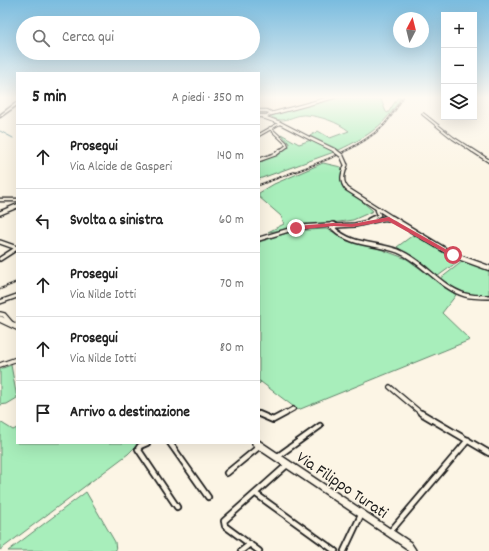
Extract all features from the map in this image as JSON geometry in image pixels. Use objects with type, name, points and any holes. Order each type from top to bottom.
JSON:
[{"type":"main road","points":[[0,213],[16,206]]},
{"type":"main road","points":[[0,319],[13,325]]},
{"type":"main road","name":"Via Filippo Turati","points":[[258,445],[408,545],[412,551]]},
{"type":"street","points":[[260,134],[280,123],[342,156],[346,161],[342,178],[344,184],[349,190],[385,217]]},
{"type":"street","points":[[434,123],[454,138],[489,161]]},
{"type":"street","points":[[260,160],[276,154],[286,146],[274,126]]},
{"type":"street","points":[[270,128],[278,134]]},
{"type":"street","points":[[0,200],[16,200]]},
{"type":"street","points":[[377,210],[379,215]]},
{"type":"street","points":[[366,222],[379,215],[394,220],[453,255],[489,268]]},
{"type":"street","points":[[260,239],[299,227],[352,225],[385,217]]},
{"type":"street","points":[[333,226],[340,235],[350,240],[404,254],[459,293],[471,296],[489,297]]},
{"type":"street","points":[[0,242],[16,248]]},
{"type":"street","points":[[0,259],[16,249]]},
{"type":"street","points":[[0,302],[16,296]]},
{"type":"street","points":[[0,314],[13,325]]},
{"type":"street","points":[[0,322],[13,325]]},
{"type":"street","points":[[0,365],[16,359]]},
{"type":"street","points":[[390,387],[421,413],[489,453]]},
{"type":"street","points":[[260,414],[273,420],[293,409]]},
{"type":"street","points":[[277,457],[320,426]]},
{"type":"street","points":[[389,533],[417,502],[468,440]]},
{"type":"street","points":[[144,444],[138,449],[177,507]]},
{"type":"street","points":[[171,444],[208,497]]},
{"type":"street","points":[[227,473],[258,445]]},
{"type":"street","points":[[259,551],[225,526],[224,521],[288,465]]},
{"type":"street","points":[[256,494],[335,551]]},
{"type":"street","points":[[344,551],[361,515]]},
{"type":"street","points":[[241,551],[250,544]]},
{"type":"green space","points":[[335,123],[382,123],[367,135],[339,150],[310,136],[318,131],[330,138],[349,131]]},
{"type":"green space","points":[[281,134],[299,144],[311,140],[334,152],[260,179],[260,162],[289,147],[289,143]]},
{"type":"green space","points":[[323,163],[341,167],[346,187],[373,211],[353,220],[268,232],[284,224],[281,216],[260,198],[260,192],[274,184]]},
{"type":"green space","points":[[326,229],[407,259],[456,295],[442,313],[470,340],[298,410],[260,381],[260,242],[293,231]]},
{"type":"green space","points":[[413,235],[460,260],[438,276],[397,247]]},
{"type":"green space","points":[[463,261],[489,270],[489,295],[463,292],[440,279]]},
{"type":"green space","points":[[11,365],[16,399],[7,404],[0,405],[0,369]]},
{"type":"green space","points":[[0,422],[13,430],[16,428],[16,444],[138,444],[128,454],[0,550]]},
{"type":"green space","points":[[86,492],[115,542],[116,551],[8,551]]},
{"type":"waterway","points":[[0,131],[13,138]]},
{"type":"railway","points":[[260,185],[342,153],[372,135],[386,123]]},
{"type":"railway","points":[[0,289],[16,282]]},
{"type":"route","points":[[296,228],[333,224],[336,226],[345,226],[385,218],[394,220],[453,255]]}]
